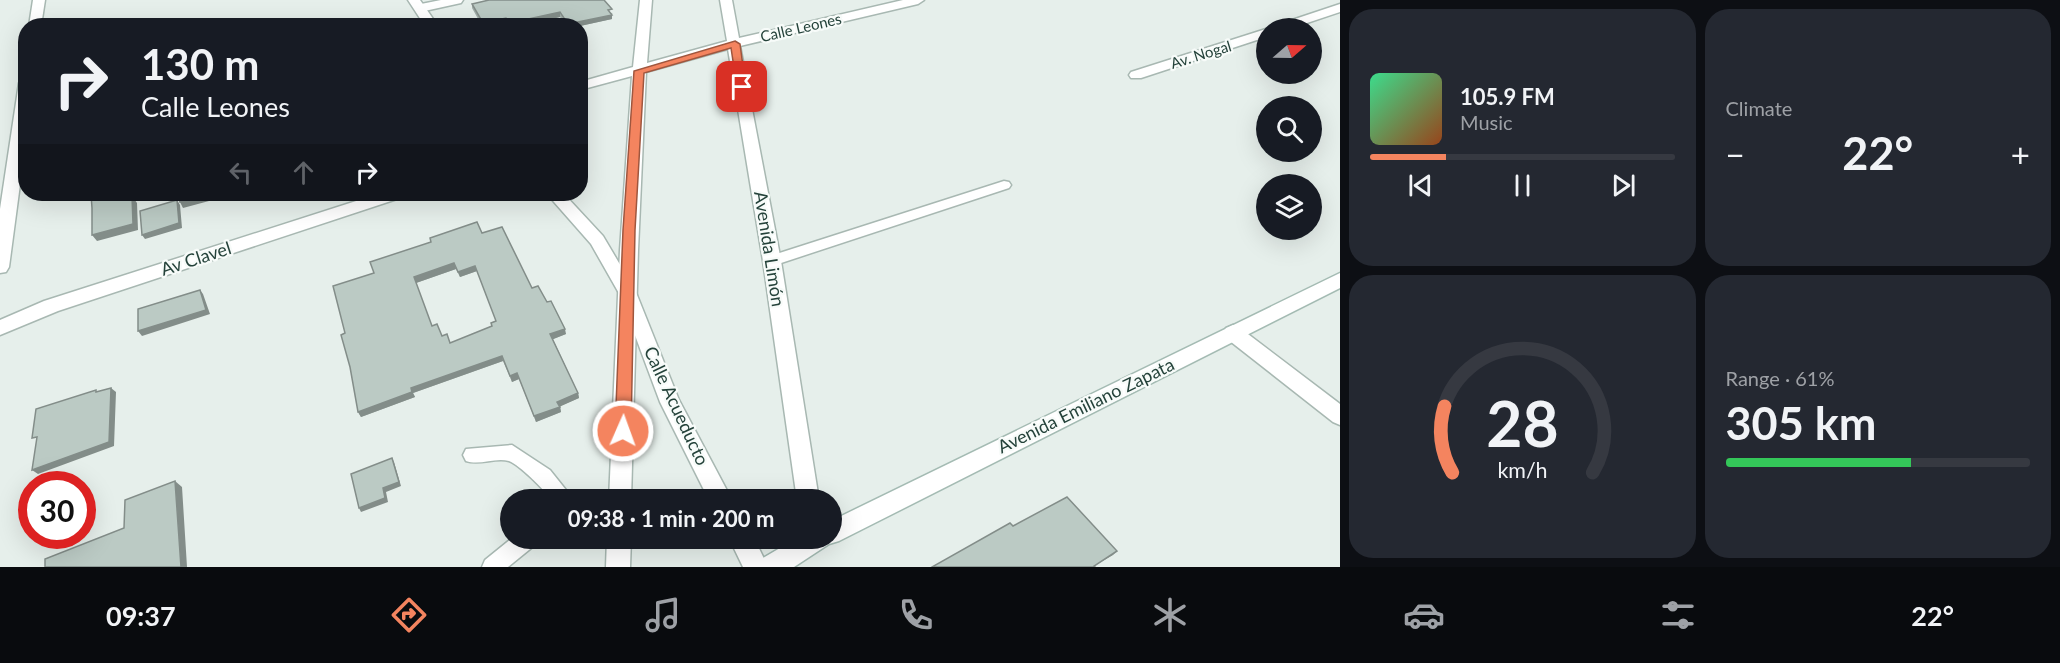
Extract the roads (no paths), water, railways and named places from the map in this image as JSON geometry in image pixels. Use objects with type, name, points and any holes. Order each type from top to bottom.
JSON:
[{"type":"street","points":[[36,18],[39,0]]},
{"type":"street","points":[[424,18],[417,4],[457,0]]},
{"type":"street","points":[[620,489],[629,230],[646,0]]},
{"type":"street","name":"Avenida Limón","points":[[726,0],[772,261],[806,489]]},
{"type":"street","name":"Calle Leones","points":[[588,84],[735,44],[918,0]]},
{"type":"street","points":[[1310,18],[1340,8]]},
{"type":"street","name":"Av. Nogal","points":[[1136,75],[1256,36]]},
{"type":"street","points":[[0,267],[18,140]]},
{"type":"street","name":"Av Clavel","points":[[0,328],[51,306],[373,201]]},
{"type":"street","name":"Calle Acueducto","points":[[561,201],[597,240],[628,295],[670,402],[715,489]]},
{"type":"street","name":"Avenida Emiliano Zapata","points":[[842,527],[1340,280]]},
{"type":"street","points":[[1233,333],[1340,416]]},
{"type":"street","points":[[618,567],[619,549]]},
{"type":"street","points":[[747,549],[756,567]]},
{"type":"street","name":"Avenida Emiliano Zapata","points":[[772,567],[801,549]]},
{"type":"lane","points":[[772,261],[1004,185]]},
{"type":"lane","points":[[472,456],[512,453],[543,476],[555,489]]},
{"type":"lane","points":[[492,567],[514,549]]}]
